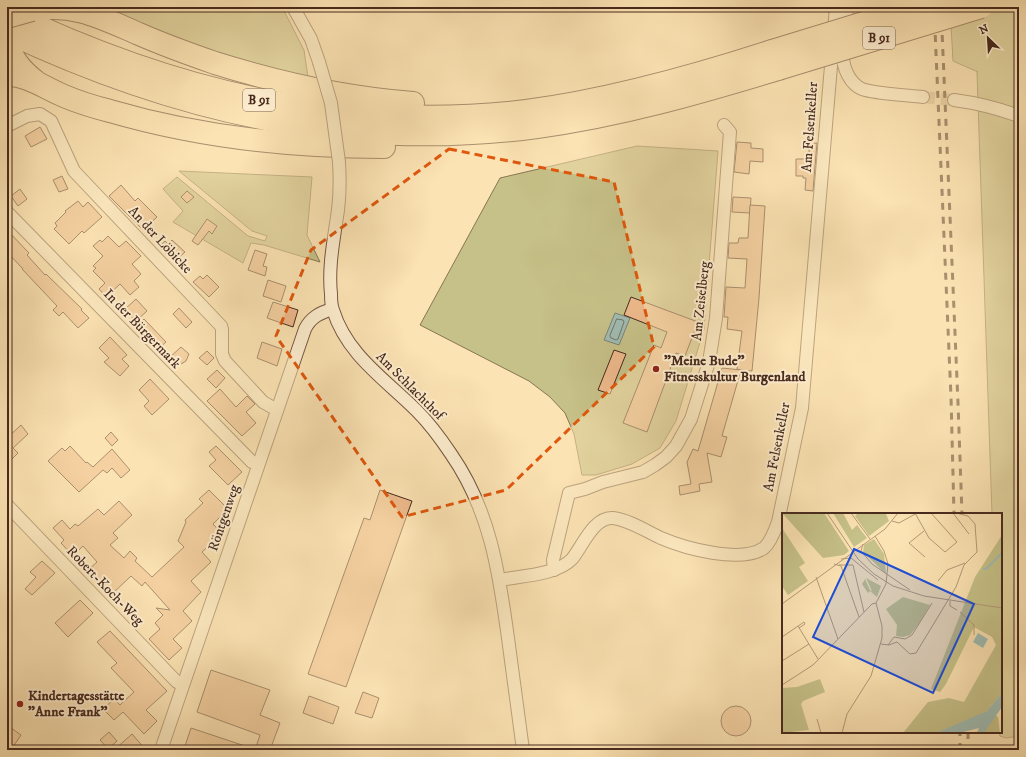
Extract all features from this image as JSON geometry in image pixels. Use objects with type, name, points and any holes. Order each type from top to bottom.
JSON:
[{"type":"highway","points":[[7,17],[32,10],[54,7],[88,11],[173,48],[252,73],[311,87],[348,95],[404,102],[435,105],[502,104],[526,110]]},
{"type":"highway","name":"B 91","points":[[8,41],[62,56],[137,85],[191,102],[253,117],[323,128],[391,134],[458,134],[506,130],[568,122],[646,106],[775,60],[916,7]]},
{"type":"highway","name":"B 91","points":[[7,12],[79,44],[137,67],[191,84],[232,94],[271,102],[330,111],[394,116],[454,116],[526,110],[563,105],[626,92],[721,67],[775,60],[981,7]]},
{"type":"highway","points":[[8,41],[17,64],[24,72],[38,83]]},
{"type":"highway","points":[[7,75],[23,77],[64,96],[116,113],[164,126],[258,140],[325,146],[435,145],[481,142],[506,130]]},
{"type":"street","name":"Am Schlachthof","points":[[293,7],[311,39],[320,62],[331,103],[340,162],[340,191],[330,268],[332,309],[348,343],[371,368],[423,417],[460,467],[473,490],[492,544],[500,580],[523,750]]},
{"type":"street","name":"Am Felsenkeller","points":[[500,580],[554,570],[563,565],[571,559],[588,534],[598,523],[611,518],[623,520],[663,538],[706,552],[737,555],[764,548],[775,531],[802,408],[836,7]]},
{"type":"street","points":[[846,7],[843,57],[846,71],[853,82],[861,89],[870,91],[923,97]]},
{"type":"street","points":[[954,100],[994,107],[1019,116]]},
{"type":"street","name":"An der Löbicke","points":[[7,126],[27,116],[40,114],[51,121],[74,171],[221,326],[222,354],[224,361],[263,402],[277,410]]},
{"type":"street","name":"Am Zeiselberg","points":[[554,570],[553,560],[568,493],[643,472],[666,457],[676,446],[691,419],[709,362],[716,318],[730,132],[724,125]]},
{"type":"street","name":"In der Bürgermark","points":[[7,212],[252,462],[258,465]]},
{"type":"street","name":"Röntgenweg","points":[[161,750],[307,324],[319,314],[332,309]]},
{"type":"street","name":"Robert-Koch-Weg","points":[[7,505],[172,677],[178,682],[184,684]]},
{"type":"highlighted area","points":[[449,149],[614,182],[654,347],[506,490],[402,517],[276,336],[311,250]]},
{"type":"shaded area","points":[[97,7],[282,7],[304,50],[308,77],[245,63],[191,46]]},
{"type":"shaded area","points":[[950,7],[1019,7],[1019,736],[1006,738],[1000,736],[999,733],[1002,733],[1002,513],[992,513],[978,72],[953,61]]},
{"type":"shaded area","points":[[637,146],[718,151],[704,329],[676,421],[660,448],[632,464],[596,475],[582,475],[574,434],[565,413],[550,397],[529,381],[420,325],[500,178]]},
{"type":"shaded area","points":[[179,171],[312,177],[307,235],[320,262],[264,245],[251,243],[243,263],[173,222],[183,211],[163,189],[177,177],[248,236],[265,241],[267,236],[252,231]]},
{"type":"water","points":[[615,313],[630,318],[619,345],[604,340]]},
{"type":"building","points":[[40,127],[47,139],[31,147],[25,136]]},
{"type":"building","points":[[737,142],[751,143],[751,148],[763,149],[763,162],[750,161],[749,174],[734,172]]},
{"type":"building","points":[[817,143],[813,191],[805,190],[806,178],[803,178],[803,176],[796,176],[796,159],[809,159],[809,144]]},
{"type":"building","points":[[62,176],[68,189],[59,192],[53,180]]},
{"type":"building","points":[[121,185],[135,201],[138,198],[157,217],[143,230],[109,196]]},
{"type":"building","points":[[20,189],[27,199],[18,206],[11,196]]},
{"type":"building","points":[[187,191],[194,197],[187,203],[181,197]]},
{"type":"building","points":[[733,197],[751,198],[750,213],[732,212]]},
{"type":"building","points":[[78,201],[83,207],[88,202],[102,217],[84,233],[82,231],[69,244],[54,229],[57,226],[55,223],[66,212],[65,211]]},
{"type":"building","points":[[750,205],[765,206],[759,298],[752,371],[737,369],[742,331],[727,329],[728,317],[724,317],[726,287],[745,288],[747,259],[728,258],[729,243],[738,243],[739,238],[748,238]]},
{"type":"building","points":[[207,219],[217,226],[212,234],[209,231],[198,245],[192,241]]},
{"type":"building","points":[[7,230],[29,253],[27,255],[45,275],[46,274],[82,309],[81,310],[89,318],[78,328],[63,312],[59,316],[53,310],[57,306],[7,252]]},
{"type":"building","points":[[108,236],[119,247],[126,241],[141,256],[132,264],[141,274],[134,281],[139,287],[130,295],[120,284],[106,297],[99,289],[105,283],[93,271],[96,268],[93,266],[103,256],[93,246],[100,240],[102,242]]},
{"type":"building","points":[[172,240],[185,252],[174,262],[159,247],[165,241],[168,244]]},
{"type":"building","points":[[255,250],[267,254],[263,266],[267,267],[265,276],[248,270]]},
{"type":"building","points":[[207,275],[219,287],[209,297],[193,282],[200,276],[203,279]]},
{"type":"building","points":[[268,280],[286,286],[281,302],[263,296]]},
{"type":"building","points":[[631,297],[698,322],[685,356],[676,353],[647,432],[623,423],[654,345],[661,348],[667,332],[624,315]]},
{"type":"building","points":[[136,299],[147,311],[136,321],[124,310]]},
{"type":"building","points":[[273,302],[298,310],[293,327],[267,318]]},
{"type":"building","points":[[179,308],[192,322],[186,328],[173,314]]},
{"type":"building","points":[[144,319],[166,342],[159,348],[138,325]]},
{"type":"building","points":[[110,337],[127,355],[122,359],[129,366],[120,376],[104,362],[109,358],[99,348]]},
{"type":"building","points":[[262,342],[282,349],[277,366],[257,358]]},
{"type":"building","points":[[181,347],[189,354],[186,361],[178,366],[169,358]]},
{"type":"building","points":[[614,350],[626,354],[610,394],[598,390]]},
{"type":"building","points":[[207,351],[214,358],[207,365],[199,358]]},
{"type":"building","points":[[722,368],[741,370],[722,436],[727,437],[721,457],[707,453],[712,482],[699,484],[700,491],[680,495],[679,486],[691,484],[687,462],[693,449],[698,451]]},
{"type":"building","points":[[217,370],[225,378],[216,388],[207,379]]},
{"type":"building","points":[[150,379],[169,399],[152,415],[144,406],[149,401],[139,390]]},
{"type":"building","points":[[220,389],[236,407],[247,396],[255,404],[246,412],[256,423],[242,436],[207,401]]},
{"type":"building","points":[[21,425],[28,434],[13,448],[18,453],[7,464],[7,438]]},
{"type":"building","points":[[111,432],[118,440],[112,446],[105,438]]},
{"type":"building","points":[[70,446],[86,463],[87,462],[93,467],[112,449],[130,470],[121,478],[112,468],[107,473],[103,470],[79,492],[48,461],[62,448],[65,451]]},
{"type":"building","points":[[216,446],[242,472],[228,485],[209,466],[216,460],[209,452]]},
{"type":"building","points":[[209,490],[228,509],[213,524],[222,534],[202,552],[211,562],[191,581],[201,592],[183,611],[192,621],[173,639],[182,648],[169,660],[149,639],[160,629],[155,623],[163,615],[156,608],[170,610],[145,582],[142,586],[131,576],[111,595],[88,570],[97,562],[83,546],[73,556],[61,543],[64,540],[53,528],[62,520],[70,529],[75,524],[78,526],[98,509],[104,515],[119,501],[132,515],[113,533],[118,538],[110,545],[124,558],[130,551],[137,558],[135,561],[152,577],[184,547],[178,541],[186,522],[185,520],[203,503],[199,499]]},
{"type":"building","points":[[380,490],[412,501],[346,687],[308,674],[364,518],[370,520]]},
{"type":"building","points":[[42,561],[55,573],[32,595],[25,589],[36,577],[30,572]]},
{"type":"building","points":[[80,600],[93,613],[68,637],[55,623]]},
{"type":"building","points":[[110,631],[167,691],[146,710],[157,721],[144,734],[123,712],[114,720],[103,709],[114,699],[120,705],[134,692],[111,668],[117,663],[97,642]]},
{"type":"building","points":[[211,670],[270,690],[260,715],[280,723],[270,750],[255,750],[260,735],[197,712]]},
{"type":"building","points":[[363,692],[379,698],[372,718],[355,713]]},
{"type":"building","points":[[309,696],[339,707],[333,724],[303,713]]},
{"type":"building","points":[[736,706],[746,711],[751,721],[746,731],[736,736],[726,731],[721,721],[726,711]]},
{"type":"building","points":[[7,725],[21,735],[11,750],[7,750]]},
{"type":"building","points":[[191,728],[251,748],[250,750],[196,750],[185,746]]},
{"type":"building","points":[[109,732],[117,741],[108,749],[100,740]]},
{"type":"building","points":[[132,734],[146,750],[114,750]]},
{"type":"tunnel","points":[[923,97],[954,100]]},
{"type":"railway","points":[[934,7],[951,397],[954,513]]},
{"type":"railway","points":[[941,7],[962,513]]},
{"type":"railway","points":[[960,733],[960,750]]},
{"type":"railway","points":[[968,733],[968,750]]},
{"type":"place","name":"\"Meine Bude\" Fitnesskultur Burgenland","points":[[656,369]]},
{"type":"place","name":"Kindertagesstätte \"Anne Frank\"","points":[[20,704]]}]
